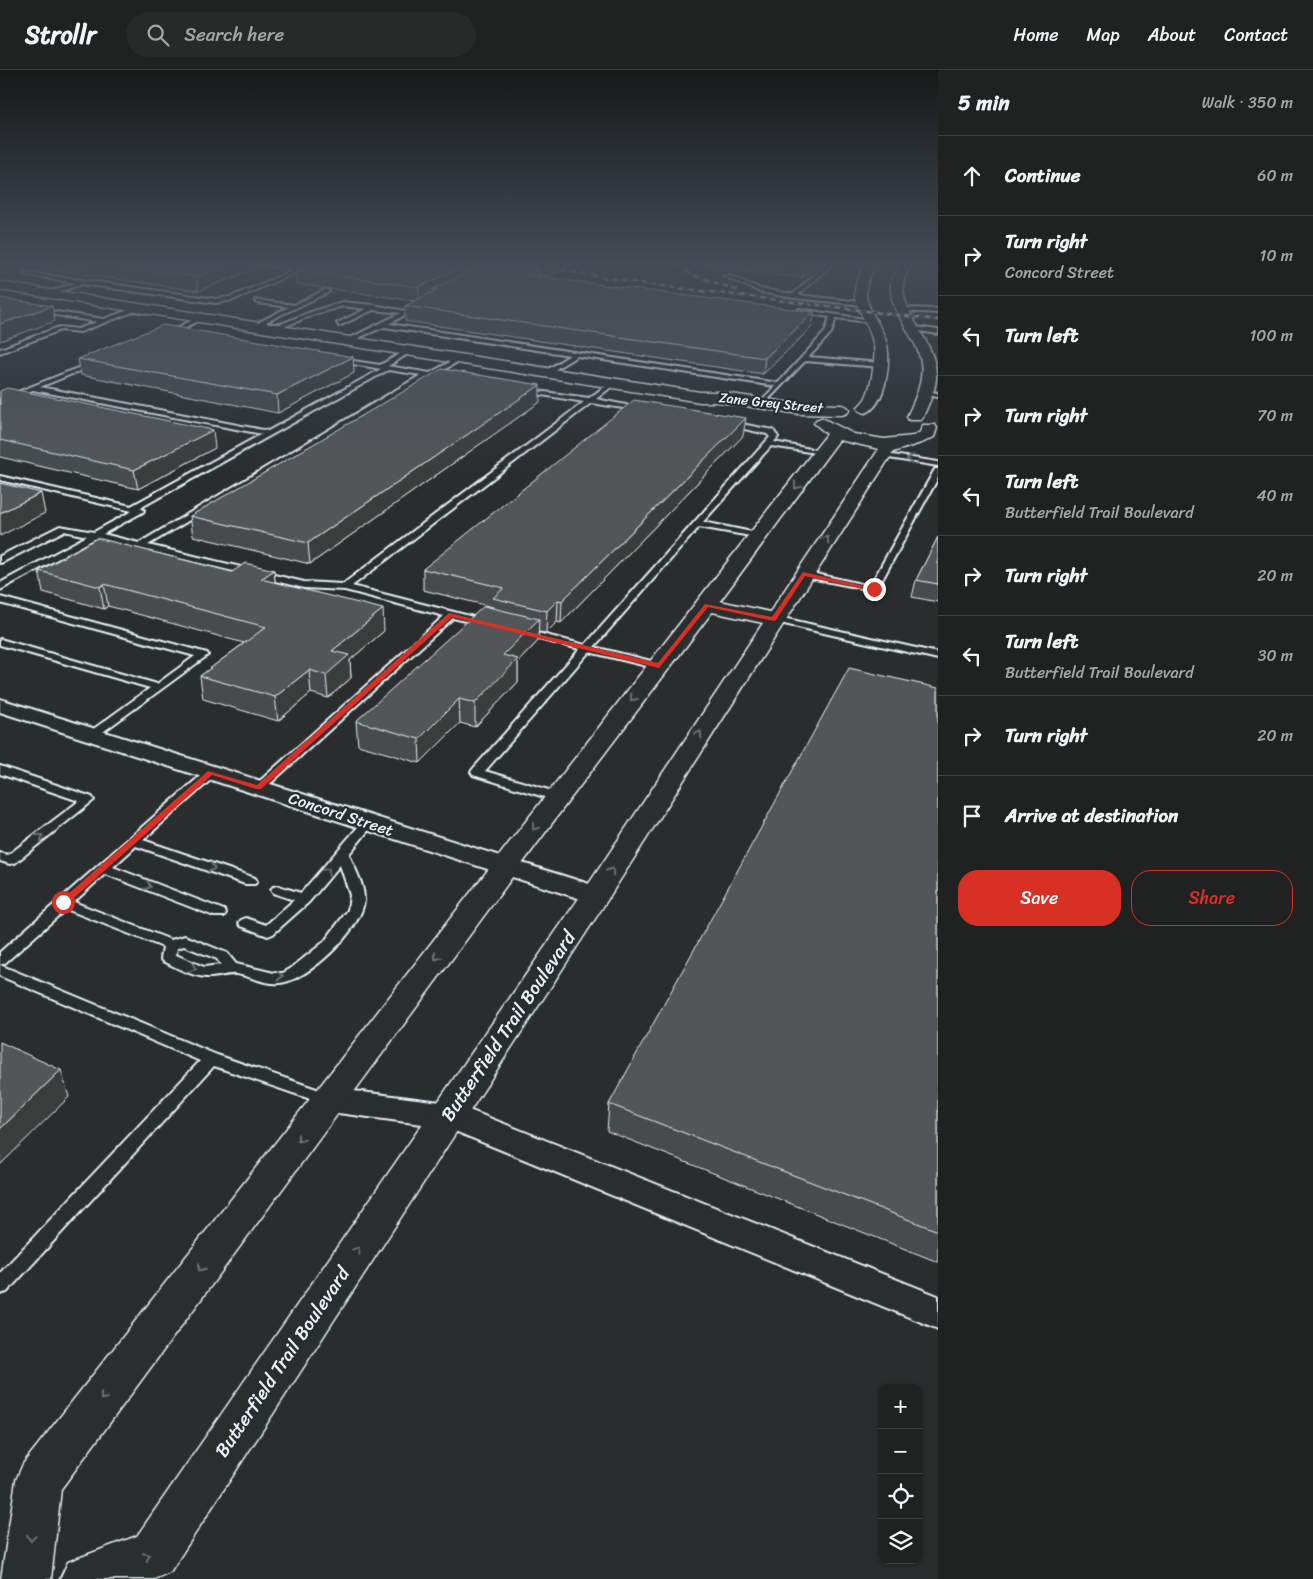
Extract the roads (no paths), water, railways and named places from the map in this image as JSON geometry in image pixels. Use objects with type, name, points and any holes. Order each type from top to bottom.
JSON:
[{"type":"street","name":"Zane Grey Street","points":[[302,333],[700,397],[735,406],[789,414],[831,430]]},
{"type":"street","points":[[26,1579],[39,1480],[330,1100],[505,866],[707,605],[759,536],[831,430],[865,408],[873,400],[883,357],[876,333]]},
{"type":"street","points":[[915,417],[931,394],[929,362],[918,333]]},
{"type":"street","name":"Zane Grey Street","points":[[700,397],[718,397],[808,410],[831,430]]},
{"type":"street","points":[[865,408],[883,409]]},
{"type":"street","points":[[831,430],[856,440],[881,443],[919,439],[924,422],[900,412]]},
{"type":"street","name":"Butterfield Trail Boulevard","points":[[85,1579],[153,1555],[596,895],[803,574],[919,439]]},
{"type":"street","points":[[707,605],[774,619]]},
{"type":"street","name":"Concord Street","points":[[0,706],[596,895]]},
{"type":"street","points":[[330,1100],[448,1115],[938,1313]]},
{"type":"lane","points":[[0,351],[47,333]]},
{"type":"lane","points":[[162,336],[168,333]]},
{"type":"lane","points":[[347,341],[364,333]]},
{"type":"lane","points":[[439,333],[780,385]]},
{"type":"lane","points":[[762,404],[828,333]]},
{"type":"lane","points":[[133,508],[268,433],[409,351]]},
{"type":"lane","points":[[546,373],[576,354]]},
{"type":"lane","points":[[324,357],[460,380]]},
{"type":"lane","points":[[0,401],[107,358]]},
{"type":"lane","points":[[140,546],[459,359]]},
{"type":"lane","points":[[804,359],[881,365]]},
{"type":"lane","points":[[345,587],[613,384]]},
{"type":"lane","points":[[33,388],[268,433]]},
{"type":"lane","points":[[516,389],[652,410]]},
{"type":"lane","points":[[558,797],[477,772],[774,437],[770,432],[717,421]]},
{"type":"lane","points":[[769,443],[831,430]]},
{"type":"lane","points":[[919,439],[938,464]]},
{"type":"lane","points":[[803,574],[874,589],[938,471]]},
{"type":"lane","points":[[0,478],[140,510],[0,587]]},
{"type":"lane","points":[[698,524],[759,536]]},
{"type":"lane","points":[[0,560],[63,528],[304,585],[345,587],[496,626]]},
{"type":"lane","points":[[0,600],[202,655],[92,735]]},
{"type":"lane","points":[[258,788],[451,614]]},
{"type":"lane","points":[[774,619],[938,656]]},
{"type":"lane","points":[[515,630],[659,666]]},
{"type":"lane","points":[[0,642],[157,687]]},
{"type":"lane","points":[[0,770],[88,800],[10,860],[0,857]]},
{"type":"lane","points":[[0,960],[211,772]]},
{"type":"lane","points":[[246,923],[268,931],[304,898],[368,822]]},
{"type":"lane","points":[[133,841],[250,881]]},
{"type":"lane","points":[[170,945],[168,958],[205,972],[232,969],[260,976],[285,978],[303,967],[338,937],[350,919],[357,902],[354,887],[342,853]]},
{"type":"lane","points":[[103,868],[219,913]]},
{"type":"lane","points":[[278,890],[304,898]]},
{"type":"lane","points":[[63,902],[170,945],[185,941],[222,956],[232,969]]},
{"type":"lane","points":[[0,970],[211,1059],[330,1100]]},
{"type":"lane","points":[[0,1286],[211,1059]]}]
